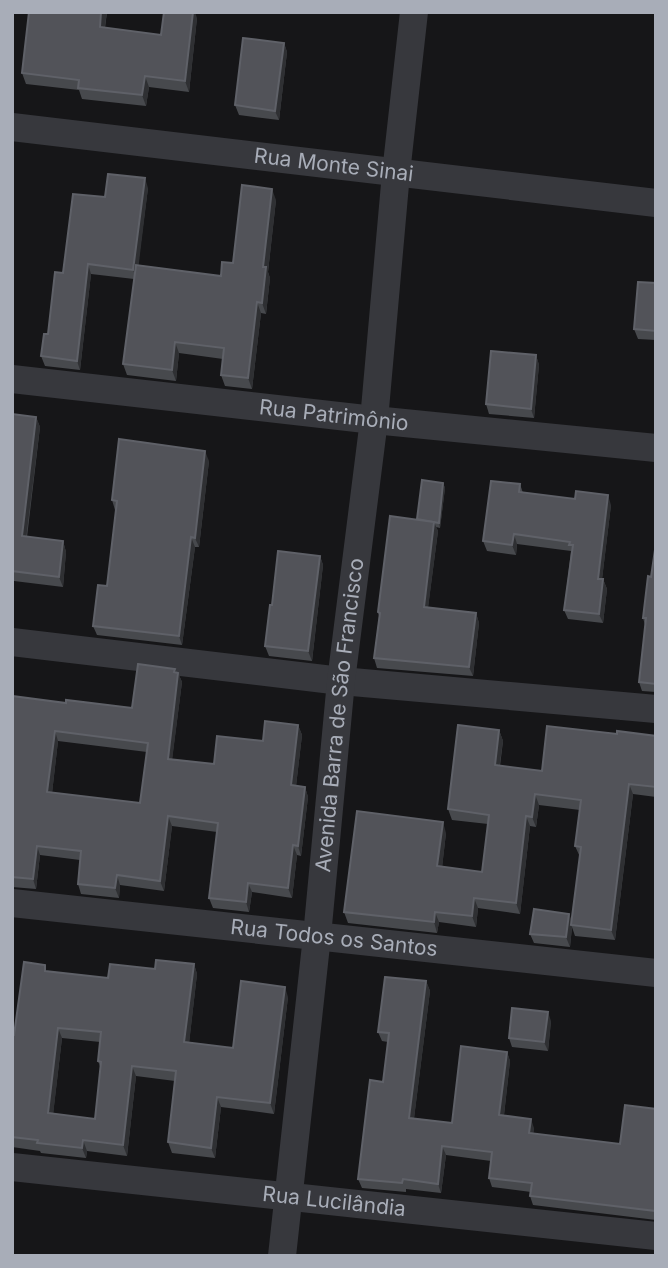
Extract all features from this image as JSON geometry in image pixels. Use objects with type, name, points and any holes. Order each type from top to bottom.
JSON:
[{"type":"street","name":"Avenida Barra de São Francisco","points":[[282,1256],[317,936],[341,681],[374,420],[396,173],[414,12]]},
{"type":"street","name":"Rua Monte Sinai","points":[[12,127],[656,203]]},
{"type":"street","name":"Rua Patrimônio","points":[[12,379],[374,420],[656,448]]},
{"type":"street","points":[[12,642],[341,681],[656,709]]},
{"type":"street","name":"Rua Todos os Santos","points":[[12,903],[656,973]]},
{"type":"street","name":"Rua Lucilândia","points":[[12,1167],[656,1236]]},
{"type":"building","points":[[29,12],[101,12],[100,27],[161,35],[164,12],[193,12],[185,81],[145,76],[142,95],[78,88],[79,80],[22,73]]},
{"type":"building","points":[[243,38],[284,43],[275,111],[235,105]]},
{"type":"building","points":[[108,174],[145,178],[133,270],[88,264],[77,361],[41,356],[44,334],[48,334],[55,272],[63,273],[73,194],[105,197]]},
{"type":"building","points":[[242,185],[272,189],[263,267],[266,267],[262,303],[257,302],[248,378],[221,375],[224,348],[175,342],[172,370],[123,364],[136,265],[221,276],[222,262],[233,263]]},
{"type":"building","points":[[638,282],[656,283],[656,331],[634,329]]},
{"type":"building","points":[[491,351],[536,355],[531,409],[486,404]]},
{"type":"building","points":[[12,414],[36,417],[22,536],[63,541],[59,577],[12,571]]},
{"type":"building","points":[[119,439],[205,451],[195,538],[191,537],[179,636],[93,626],[98,585],[107,586],[117,501],[112,500]]},
{"type":"building","points":[[422,480],[443,483],[439,523],[417,519]]},
{"type":"building","points":[[491,481],[520,484],[519,492],[575,499],[576,491],[608,495],[598,579],[603,579],[599,614],[564,610],[573,545],[569,545],[570,542],[514,534],[512,545],[483,541]]},
{"type":"building","points":[[390,516],[434,522],[424,607],[476,613],[469,667],[374,658]]},
{"type":"building","points":[[656,543],[656,684],[639,682],[648,576],[651,577]]},
{"type":"building","points":[[278,551],[320,556],[308,651],[265,646]]},
{"type":"building","points":[[138,664],[175,669],[174,672],[178,673],[168,759],[214,764],[217,736],[263,741],[265,721],[298,725],[291,785],[305,787],[298,846],[293,845],[288,888],[248,883],[246,902],[209,898],[218,823],[168,816],[160,881],[117,875],[115,888],[78,884],[81,851],[37,846],[33,879],[12,877],[12,696],[132,708]],"holes":[[[55,731],[148,743],[140,803],[47,792]]]},
{"type":"building","points":[[458,725],[499,730],[495,765],[542,771],[547,726],[656,736],[656,787],[629,784],[611,930],[571,925],[581,847],[575,846],[581,800],[535,794],[532,817],[526,816],[516,903],[474,898],[472,916],[435,912],[434,922],[344,912],[357,811],[443,822],[437,866],[482,872],[489,815],[448,809]]},
{"type":"building","points":[[534,909],[569,914],[566,937],[530,934]]},
{"type":"building","points":[[156,960],[194,964],[184,1042],[233,1048],[241,981],[285,987],[270,1103],[217,1097],[211,1148],[168,1142],[176,1071],[132,1066],[123,1145],[83,1140],[82,1148],[12,1137],[12,1035],[24,962],[45,965],[45,971],[108,978],[110,964],[155,969]],"holes":[[[58,1028],[101,1032],[95,1119],[48,1113]]]},
{"type":"building","points":[[385,977],[426,981],[409,1118],[452,1123],[461,1046],[507,1052],[499,1115],[531,1119],[529,1133],[620,1144],[625,1105],[656,1109],[656,1211],[530,1196],[532,1183],[489,1178],[492,1152],[442,1146],[438,1184],[403,1179],[402,1183],[358,1179],[370,1080],[383,1082],[389,1033],[378,1032]]},
{"type":"building","points":[[512,1008],[548,1012],[544,1042],[509,1038]]}]
